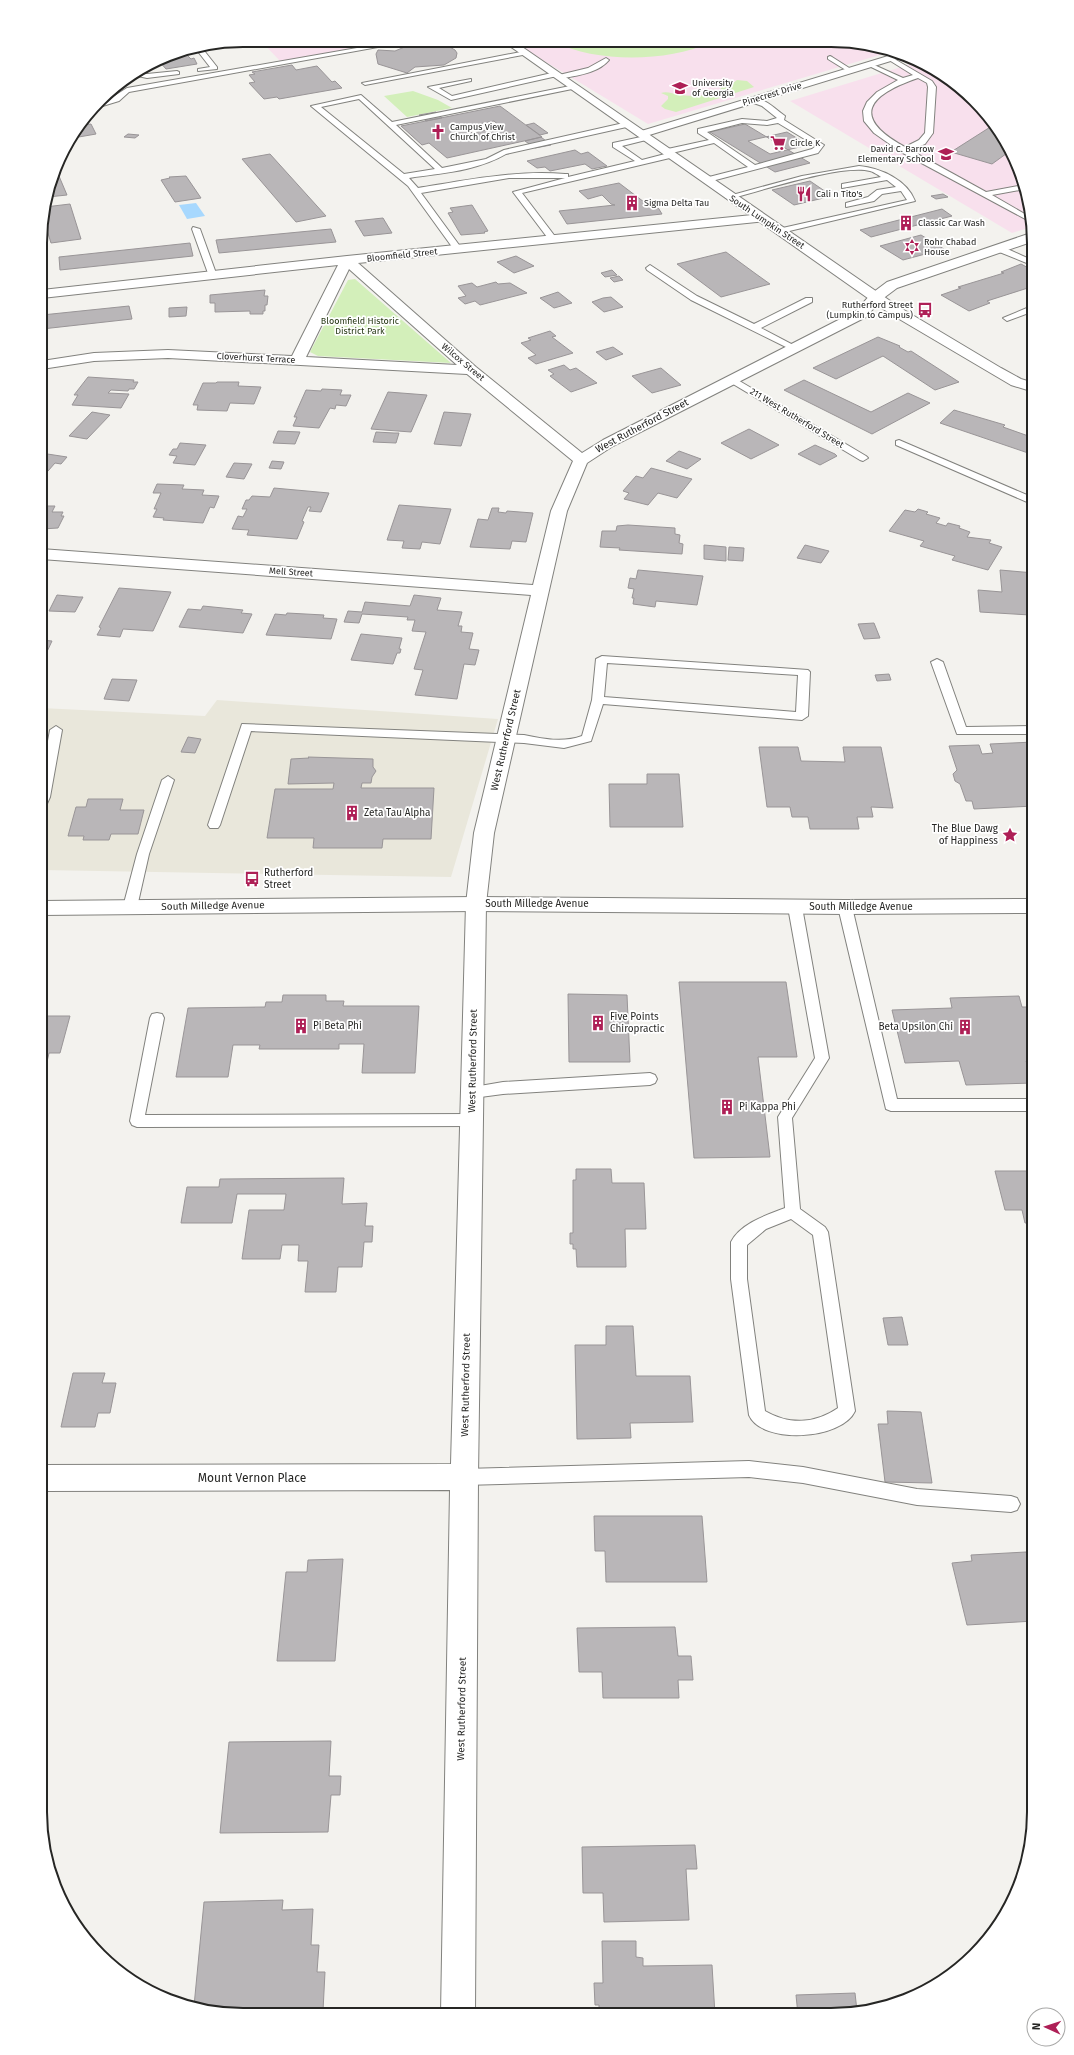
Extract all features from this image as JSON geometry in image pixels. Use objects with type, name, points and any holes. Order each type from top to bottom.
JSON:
[{"type":"street","name":"South Lumpkin Street","points":[[517,47],[708,180],[729,197],[781,231],[894,310],[996,371],[1016,382],[1027,386]]},
{"type":"street","name":"Pinecrest Drive","points":[[644,136],[754,100],[894,57]]},
{"type":"street","name":"Bloomfield Street","points":[[47,293],[347,260],[762,218]]},
{"type":"street","name":"West Rutherford Street","points":[[458,2008],[464,1477],[476,904],[484,834],[542,590],[559,510],[570,482],[581,460],[608,443],[793,347],[861,314],[876,297],[892,285],[1027,239]]},
{"type":"street","points":[[297,360],[347,260]]},
{"type":"street","name":"Wilcox Street","points":[[347,260],[471,370],[581,460]]},
{"type":"street","name":"Cloverhurst Terrace","points":[[47,364],[94,357],[168,354],[471,370]]},
{"type":"street","name":"Mell Street","points":[[47,554],[542,590]]},
{"type":"street","name":"South Milledge Avenue","points":[[47,908],[476,904],[796,907],[1027,906]]},
{"type":"street","name":"Mount Vernon Place","points":[[47,1478],[464,1477]]},
{"type":"lane","points":[[105,103],[116,99],[127,90],[374,47]]},
{"type":"lane","points":[[142,75],[147,76],[215,68],[201,52]]},
{"type":"lane","points":[[365,83],[526,53]]},
{"type":"lane","points":[[830,58],[850,71]]},
{"type":"lane","points":[[891,58],[930,82],[932,87],[929,133],[922,142],[904,150]]},
{"type":"lane","points":[[469,80],[432,87],[451,98],[558,76],[586,72],[600,66],[606,60]]},
{"type":"lane","points":[[870,65],[902,80]]},
{"type":"lane","points":[[919,75],[902,80],[880,91],[872,98],[866,112],[867,120],[872,128],[882,137],[904,150],[984,196],[1025,217]]},
{"type":"lane","points":[[392,124],[575,87]]},
{"type":"lane","points":[[440,170],[392,124],[361,97],[315,106],[417,191],[458,249]]},
{"type":"lane","points":[[754,100],[775,112],[782,118],[764,123],[742,121],[701,132],[755,168]]},
{"type":"lane","points":[[708,180],[816,151],[820,145],[778,120]]},
{"type":"lane","points":[[402,177],[470,166],[489,161],[504,152],[628,124]]},
{"type":"lane","points":[[641,162],[616,145],[644,136]]},
{"type":"lane","points":[[553,239],[517,192],[641,162],[713,141]]},
{"type":"lane","points":[[729,197],[848,169],[872,169],[903,188],[909,194],[911,201],[781,231]]},
{"type":"lane","points":[[417,191],[518,175],[579,177]]},
{"type":"lane","points":[[845,186],[887,178]]},
{"type":"lane","points":[[850,205],[871,199],[880,192],[903,188]]},
{"type":"lane","points":[[984,196],[1019,188]]},
{"type":"lane","points":[[196,229],[213,276]]},
{"type":"lane","points":[[1000,249],[1027,261]]},
{"type":"lane","points":[[650,268],[694,298],[793,347]]},
{"type":"lane","points":[[753,328],[809,300]]},
{"type":"lane","points":[[1007,318],[1027,311]]},
{"type":"lane","name":"211 West Rutherford Street","points":[[731,379],[862,458]]},
{"type":"lane","points":[[899,443],[1027,499]]},
{"type":"lane","points":[[214,825],[246,727],[506,740],[524,739],[547,744],[577,742],[587,738],[598,700],[602,659],[804,672],[802,716],[598,700]]},
{"type":"lane","points":[[937,662],[962,731],[1027,730]]},
{"type":"lane","points":[[47,775],[56,730]]},
{"type":"lane","points":[[130,907],[143,854],[168,780]]},
{"type":"lane","points":[[793,1212],[761,1224],[739,1242],[738,1258],[739,1279],[757,1415],[780,1427],[793,1429],[816,1426],[837,1419],[847,1411],[820,1232],[793,1212],[785,1117],[822,1058],[796,907]]},
{"type":"lane","points":[[845,907],[891,1105],[1027,1105]]},
{"type":"lane","points":[[156,1018],[137,1121],[472,1120]]},
{"type":"lane","points":[[472,1092],[503,1088],[650,1079]]},
{"type":"lane","points":[[464,1477],[749,1470],[803,1475],[917,1497],[1011,1504]]},
{"type":"shaded area","points":[[267,47],[360,47],[280,61]]},
{"type":"shaded area","name":"University of Georgia","points":[[521,47],[844,47],[883,54],[648,124]]},
{"type":"shaded area","name":"David C. Barrow Elementary School","points":[[911,64],[918,67],[940,80],[970,104],[994,134],[1007,156],[1017,180],[1027,228],[1012,233],[790,101]]},
{"type":"shaded area","points":[[217,700],[498,719],[451,877],[47,870],[47,708],[205,716]]},
{"type":"green space","points":[[566,47],[698,47],[673,54],[632,58],[610,57]]},
{"type":"green space","points":[[737,80],[747,81],[754,87],[676,112],[665,109],[661,106],[668,99],[668,96],[661,93],[663,92],[690,96],[704,95],[716,92],[723,85],[733,83]]},
{"type":"green space","points":[[413,91],[438,100],[452,108],[407,117],[384,96]]},
{"type":"green space","name":"Bloomfield Historic District Park","points":[[355,279],[451,363],[318,356],[310,352],[348,280]]},
{"type":"water","points":[[196,203],[205,216],[187,219],[179,205]]},
{"type":"building","points":[[405,47],[450,47],[457,53],[456,58],[444,65],[415,67],[407,73],[378,64],[376,54],[378,50],[395,51]]},
{"type":"building","points":[[187,55],[191,59],[194,58],[197,64],[166,69],[162,64]]},
{"type":"building","points":[[292,65],[296,70],[317,66],[332,82],[335,81],[342,88],[279,99],[277,97],[264,99],[249,83],[255,82],[249,75],[255,74],[252,72]]},
{"type":"building","name":"Campus View Church of Christ","points":[[500,106],[542,137],[447,158],[429,143],[422,145],[401,126]],"holes":[[[494,121],[501,127],[472,133],[464,127]]]},
{"type":"building","points":[[436,112],[442,118],[426,121],[419,115]]},
{"type":"building","points":[[534,123],[548,133],[540,135],[526,125]]},
{"type":"building","points":[[88,124],[91,124],[96,134],[78,137],[80,134]]},
{"type":"building","name":"Circle K","points":[[745,124],[810,163],[775,172],[710,132]]},
{"type":"building","points":[[989,128],[1006,154],[992,164],[951,152]]},
{"type":"building","name":"Circle K","points":[[787,132],[808,145],[770,154],[748,141]]},
{"type":"building","points":[[128,134],[139,135],[135,138],[124,137]]},
{"type":"building","points":[[541,137],[551,145],[535,148],[525,141]]},
{"type":"building","points":[[575,150],[581,154],[588,152],[607,166],[592,169],[585,164],[550,171],[545,167],[537,168],[527,161]]},
{"type":"building","points":[[270,154],[326,216],[296,222],[242,159]]},
{"type":"building","points":[[59,176],[67,195],[53,196]]},
{"type":"building","points":[[186,176],[201,198],[175,202],[161,180],[170,178],[169,177]]},
{"type":"building","name":"Cali n Tito's","points":[[810,181],[832,196],[794,205],[772,190]]},
{"type":"building","name":"Sigma Delta Tau","points":[[619,183],[644,202],[654,201],[662,214],[567,224],[559,211],[615,205],[611,204],[602,195],[588,199],[579,191]]},
{"type":"building","points":[[943,194],[948,197],[936,199],[931,196]]},
{"type":"building","points":[[70,204],[81,239],[51,243],[47,230],[51,206]]},
{"type":"building","points":[[472,205],[488,231],[484,232],[485,233],[461,235],[448,213],[453,212],[450,208]]},
{"type":"building","name":"Classic Car Wash","points":[[942,209],[952,216],[871,237],[860,230]]},
{"type":"building","points":[[383,218],[392,233],[364,236],[355,221]]},
{"type":"building","points":[[331,229],[336,242],[219,253],[216,240]]},
{"type":"building","name":"Rohr Chabad House","points":[[921,235],[944,249],[903,260],[880,246]]},
{"type":"building","points":[[190,243],[193,256],[60,270],[59,257]]},
{"type":"building","points":[[726,252],[770,284],[721,297],[677,264]]},
{"type":"building","points":[[516,256],[534,266],[514,273],[497,262]]},
{"type":"building","points":[[1021,264],[1027,267],[1027,288],[987,301],[990,303],[969,311],[941,295],[961,288],[958,287],[1004,273],[1001,272]]},
{"type":"building","points":[[612,270],[617,275],[605,277],[601,273]]},
{"type":"building","points":[[619,276],[623,280],[614,282],[610,278]]},
{"type":"building","points":[[496,282],[498,284],[510,283],[527,293],[480,305],[475,301],[465,304],[458,298],[466,296],[458,286],[472,283],[477,287]]},
{"type":"building","points":[[265,290],[264,296],[268,296],[267,305],[265,305],[265,311],[263,311],[263,314],[250,314],[250,311],[215,312],[215,303],[210,303],[210,295]]},
{"type":"building","points":[[558,292],[572,303],[554,308],[540,298]]},
{"type":"building","points":[[611,297],[623,307],[604,312],[592,302],[603,298]]},
{"type":"building","points":[[129,306],[132,319],[47,328],[47,314]]},
{"type":"building","points":[[187,307],[186,316],[169,317],[169,308]]},
{"type":"building","points":[[550,331],[556,336],[552,337],[573,353],[536,364],[528,358],[536,355],[521,343],[531,340],[528,338]]},
{"type":"building","points":[[878,337],[900,346],[899,347],[908,352],[911,351],[959,382],[935,390],[883,356],[836,379],[813,368]]},
{"type":"building","points":[[613,347],[623,354],[606,360],[596,352]]},
{"type":"building","points":[[564,365],[570,370],[576,368],[597,383],[571,392],[550,376],[554,374],[548,370]]},
{"type":"building","points":[[661,368],[681,385],[652,393],[632,376]]},
{"type":"building","points":[[88,377],[134,380],[133,382],[138,382],[134,389],[129,389],[128,391],[111,390],[108,393],[129,394],[121,408],[72,405],[78,395],[74,395]]},
{"type":"building","points":[[804,380],[871,412],[908,393],[930,403],[872,434],[784,390]]},
{"type":"building","points":[[239,382],[238,386],[261,387],[254,404],[230,403],[227,411],[197,410],[198,405],[193,405],[203,383]]},
{"type":"building","points":[[322,389],[342,390],[340,395],[351,395],[346,406],[336,405],[335,409],[330,408],[319,428],[293,426],[297,417],[294,417],[306,390],[321,391]]},
{"type":"building","points":[[388,392],[427,395],[411,432],[371,429]]},
{"type":"building","points":[[954,410],[1005,425],[1003,427],[1027,436],[1027,453],[940,423]]},
{"type":"building","points":[[92,412],[110,415],[87,439],[69,436]]},
{"type":"building","points":[[444,412],[471,414],[461,446],[434,444]]},
{"type":"building","points":[[749,429],[779,445],[751,459],[721,443]]},
{"type":"building","points":[[278,431],[300,432],[295,444],[273,443]]},
{"type":"building","points":[[376,432],[399,433],[396,443],[373,442]]},
{"type":"building","points":[[180,443],[206,445],[195,465],[173,463],[177,456],[169,455],[173,449],[177,449]]},
{"type":"building","points":[[815,445],[837,456],[820,465],[798,454]]},
{"type":"building","points":[[679,451],[701,459],[687,469],[666,461]]},
{"type":"building","points":[[47,454],[67,457],[61,464],[55,463],[47,472]]},
{"type":"building","points":[[272,461],[284,462],[281,469],[269,468]]},
{"type":"building","points":[[234,463],[252,464],[244,479],[226,477]]},
{"type":"building","points":[[651,468],[692,479],[677,498],[658,493],[648,505],[624,499],[629,493],[623,491],[636,476],[643,478]]},
{"type":"building","points":[[157,484],[184,485],[182,489],[204,490],[202,495],[219,496],[214,508],[210,507],[203,523],[163,520],[164,518],[153,517],[157,509],[154,509],[161,493],[153,493]]},
{"type":"building","points":[[274,488],[329,493],[321,512],[309,511],[311,507],[308,507],[297,539],[247,535],[249,530],[232,529],[238,516],[243,517],[247,509],[242,509],[246,500],[249,500],[252,496],[270,497]]},
{"type":"building","points":[[399,505],[451,509],[440,544],[422,542],[420,549],[402,548],[404,541],[387,540]]},
{"type":"building","points":[[47,506],[55,506],[52,512],[63,512],[61,516],[64,516],[58,528],[47,529]]},
{"type":"building","points":[[492,508],[499,508],[498,512],[506,513],[507,511],[533,513],[526,542],[512,541],[510,549],[470,547],[478,519],[488,520]]},
{"type":"building","points":[[918,509],[928,512],[926,514],[940,518],[936,523],[946,526],[948,523],[960,526],[959,528],[970,532],[967,537],[991,540],[989,543],[1002,547],[988,570],[952,560],[955,556],[920,546],[924,541],[889,531],[905,510],[915,512]]},
{"type":"building","points":[[628,525],[675,528],[675,534],[680,535],[679,543],[683,544],[682,554],[619,550],[620,548],[600,547],[602,531],[616,531],[617,526]]},
{"type":"building","points":[[704,545],[726,547],[726,561],[704,559]]},
{"type":"building","points":[[805,545],[829,551],[821,563],[797,558]]},
{"type":"building","points":[[729,547],[744,548],[743,561],[728,560]]},
{"type":"building","points":[[638,570],[703,576],[697,605],[656,601],[655,607],[633,604],[634,598],[632,598],[634,589],[628,588],[630,578],[636,579]]},
{"type":"building","points":[[1000,570],[1027,572],[1027,615],[980,612],[978,590],[1002,592]]},
{"type":"building","points":[[119,588],[171,592],[153,631],[123,629],[120,637],[97,635],[101,628],[99,627]]},
{"type":"building","points":[[57,595],[83,597],[75,612],[49,611]]},
{"type":"building","points":[[414,595],[441,598],[437,610],[462,612],[458,626],[462,626],[461,632],[473,633],[469,649],[479,650],[475,665],[464,664],[457,699],[415,695],[423,670],[414,669],[426,632],[412,631],[415,620],[407,620],[408,617],[362,614],[359,623],[344,622],[348,611],[362,612],[365,602],[410,606]]},
{"type":"building","points":[[203,606],[243,610],[241,613],[252,614],[243,633],[179,627],[188,609],[201,610]]},
{"type":"building","points":[[287,613],[324,615],[323,618],[337,619],[331,639],[266,635],[275,614],[286,615]]},
{"type":"building","points":[[874,623],[880,638],[864,639],[858,624]]},
{"type":"building","points":[[361,634],[402,638],[399,649],[401,649],[400,653],[397,653],[393,664],[351,660]]},
{"type":"building","points":[[47,641],[52,641],[47,652]]},
{"type":"building","points":[[889,674],[891,680],[877,681],[875,675]]},
{"type":"building","points":[[112,679],[137,680],[129,701],[104,699]]},
{"type":"building","points":[[188,737],[201,739],[195,753],[181,752]]},
{"type":"building","points":[[1027,742],[1027,806],[974,809],[972,801],[966,801],[960,784],[955,781],[953,774],[957,770],[949,746],[979,745],[982,754],[993,753],[990,744]]},
{"type":"building","points":[[759,747],[798,747],[801,761],[845,762],[843,747],[881,747],[893,808],[871,807],[873,817],[857,817],[859,829],[810,829],[808,817],[792,817],[790,807],[767,807]]},
{"type":"building","name":"Zeta Tau Alpha","points":[[308,757],[373,759],[373,767],[376,771],[372,777],[371,783],[362,783],[361,788],[434,788],[431,839],[383,839],[382,848],[313,848],[314,838],[267,838],[275,789],[333,789],[334,783],[288,784],[291,759],[309,758]]},
{"type":"building","points":[[647,774],[679,774],[683,827],[610,827],[609,784],[647,784]]},
{"type":"building","points":[[88,799],[123,799],[120,810],[144,810],[138,834],[111,834],[109,840],[83,840],[84,836],[68,836],[76,807],[86,807]]},
{"type":"building","name":"Pi Kappa Phi","points":[[679,982],[786,982],[797,1057],[758,1057],[770,1157],[694,1158]]},
{"type":"building","name":"Five Points Chiropractic","points":[[568,994],[627,995],[630,1062],[569,1062]]},
{"type":"building","name":"Pi Beta Phi","points":[[283,995],[326,995],[326,1001],[344,1001],[343,1006],[419,1006],[415,1073],[362,1073],[364,1044],[339,1044],[339,1049],[259,1049],[260,1045],[233,1045],[228,1077],[176,1077],[188,1008],[265,1007],[266,1002],[282,1002]]},
{"type":"building","name":"Beta Upsilon Chi","points":[[1019,996],[1022,1007],[1027,1007],[1027,1083],[966,1085],[959,1061],[905,1063],[892,1010],[952,1008],[950,998]]},
{"type":"building","points":[[47,1016],[70,1016],[60,1053],[49,1053],[47,1062]]},
{"type":"building","points":[[576,1169],[611,1169],[612,1183],[644,1183],[646,1229],[625,1229],[626,1267],[577,1267],[576,1249],[573,1249],[573,1244],[570,1244],[570,1233],[573,1233],[573,1180],[576,1180]]},
{"type":"building","points":[[995,1171],[1027,1171],[1027,1223],[1025,1223],[1022,1210],[1005,1210]]},
{"type":"building","points":[[344,1178],[342,1204],[367,1203],[365,1226],[373,1226],[372,1242],[364,1242],[362,1267],[338,1267],[336,1292],[305,1292],[308,1261],[298,1261],[299,1245],[282,1245],[280,1259],[242,1259],[249,1210],[284,1210],[286,1194],[237,1194],[232,1223],[181,1223],[187,1187],[219,1187],[220,1179]]},
{"type":"building","points":[[902,1317],[908,1345],[888,1345],[883,1318]]},
{"type":"building","points":[[606,1326],[633,1326],[636,1376],[690,1376],[693,1422],[630,1423],[631,1438],[577,1439],[575,1345],[606,1345]]},
{"type":"building","points":[[73,1373],[105,1373],[102,1383],[116,1383],[110,1413],[98,1413],[95,1427],[61,1427]]},
{"type":"building","points":[[887,1411],[921,1412],[932,1483],[885,1482],[878,1424],[888,1424]]},
{"type":"building","points":[[594,1516],[702,1516],[707,1582],[606,1582],[605,1551],[595,1551]]},
{"type":"building","points":[[1026,1552],[1027,1621],[967,1625],[952,1563],[972,1561],[971,1555]]},
{"type":"building","points":[[343,1559],[335,1661],[277,1661],[286,1572],[307,1572],[308,1560]]},
{"type":"building","points":[[675,1627],[678,1656],[691,1656],[693,1680],[678,1680],[679,1698],[603,1698],[602,1672],[579,1672],[577,1628]]},
{"type":"building","points":[[331,1741],[329,1776],[341,1776],[340,1795],[331,1795],[328,1832],[220,1833],[229,1742]]},
{"type":"building","points":[[695,1845],[697,1869],[686,1869],[689,1920],[604,1922],[603,1893],[583,1893],[582,1847]]},
{"type":"building","points":[[283,1900],[282,1910],[313,1909],[311,1945],[319,1945],[317,1972],[325,1972],[323,2008],[230,2008],[194,2002],[204,1902]]},
{"type":"building","points":[[602,1941],[636,1941],[636,1957],[643,1958],[643,1966],[712,1965],[715,2008],[599,2008],[599,2005],[595,2005],[594,1983],[603,1983]]},
{"type":"building","points":[[855,1993],[856,2006],[844,2008],[797,2008],[796,1995]]},
{"type":"place","name":"University of Georgia","points":[[680,88]]},
{"type":"place","name":"Campus View Church of Christ","points":[[438,132]]},
{"type":"place","name":"Circle K","points":[[778,143]]},
{"type":"place","name":"David C. Barrow Elementary School","points":[[946,154]]},
{"type":"place","name":"Cali n Tito's","points":[[804,194]]},
{"type":"place","name":"Sigma Delta Tau","points":[[632,203]]},
{"type":"place","name":"Classic Car Wash","points":[[906,223]]},
{"type":"place","name":"Rohr Chabad House","points":[[912,247]]},
{"type":"place","name":"Rutherford Street (Lumpkin to Campus)","points":[[925,310]]},
{"type":"place","name":"Zeta Tau Alpha","points":[[352,813]]},
{"type":"place","name":"The Blue Dawg of Happiness","points":[[1010,835]]},
{"type":"place","name":"Rutherford Street","points":[[252,879]]},
{"type":"place","name":"Five Points Chiropractic","points":[[598,1023]]},
{"type":"place","name":"Pi Beta Phi","points":[[301,1026]]},
{"type":"place","name":"Beta Upsilon Chi","points":[[965,1027]]},
{"type":"place","name":"Pi Kappa Phi","points":[[727,1107]]}]
